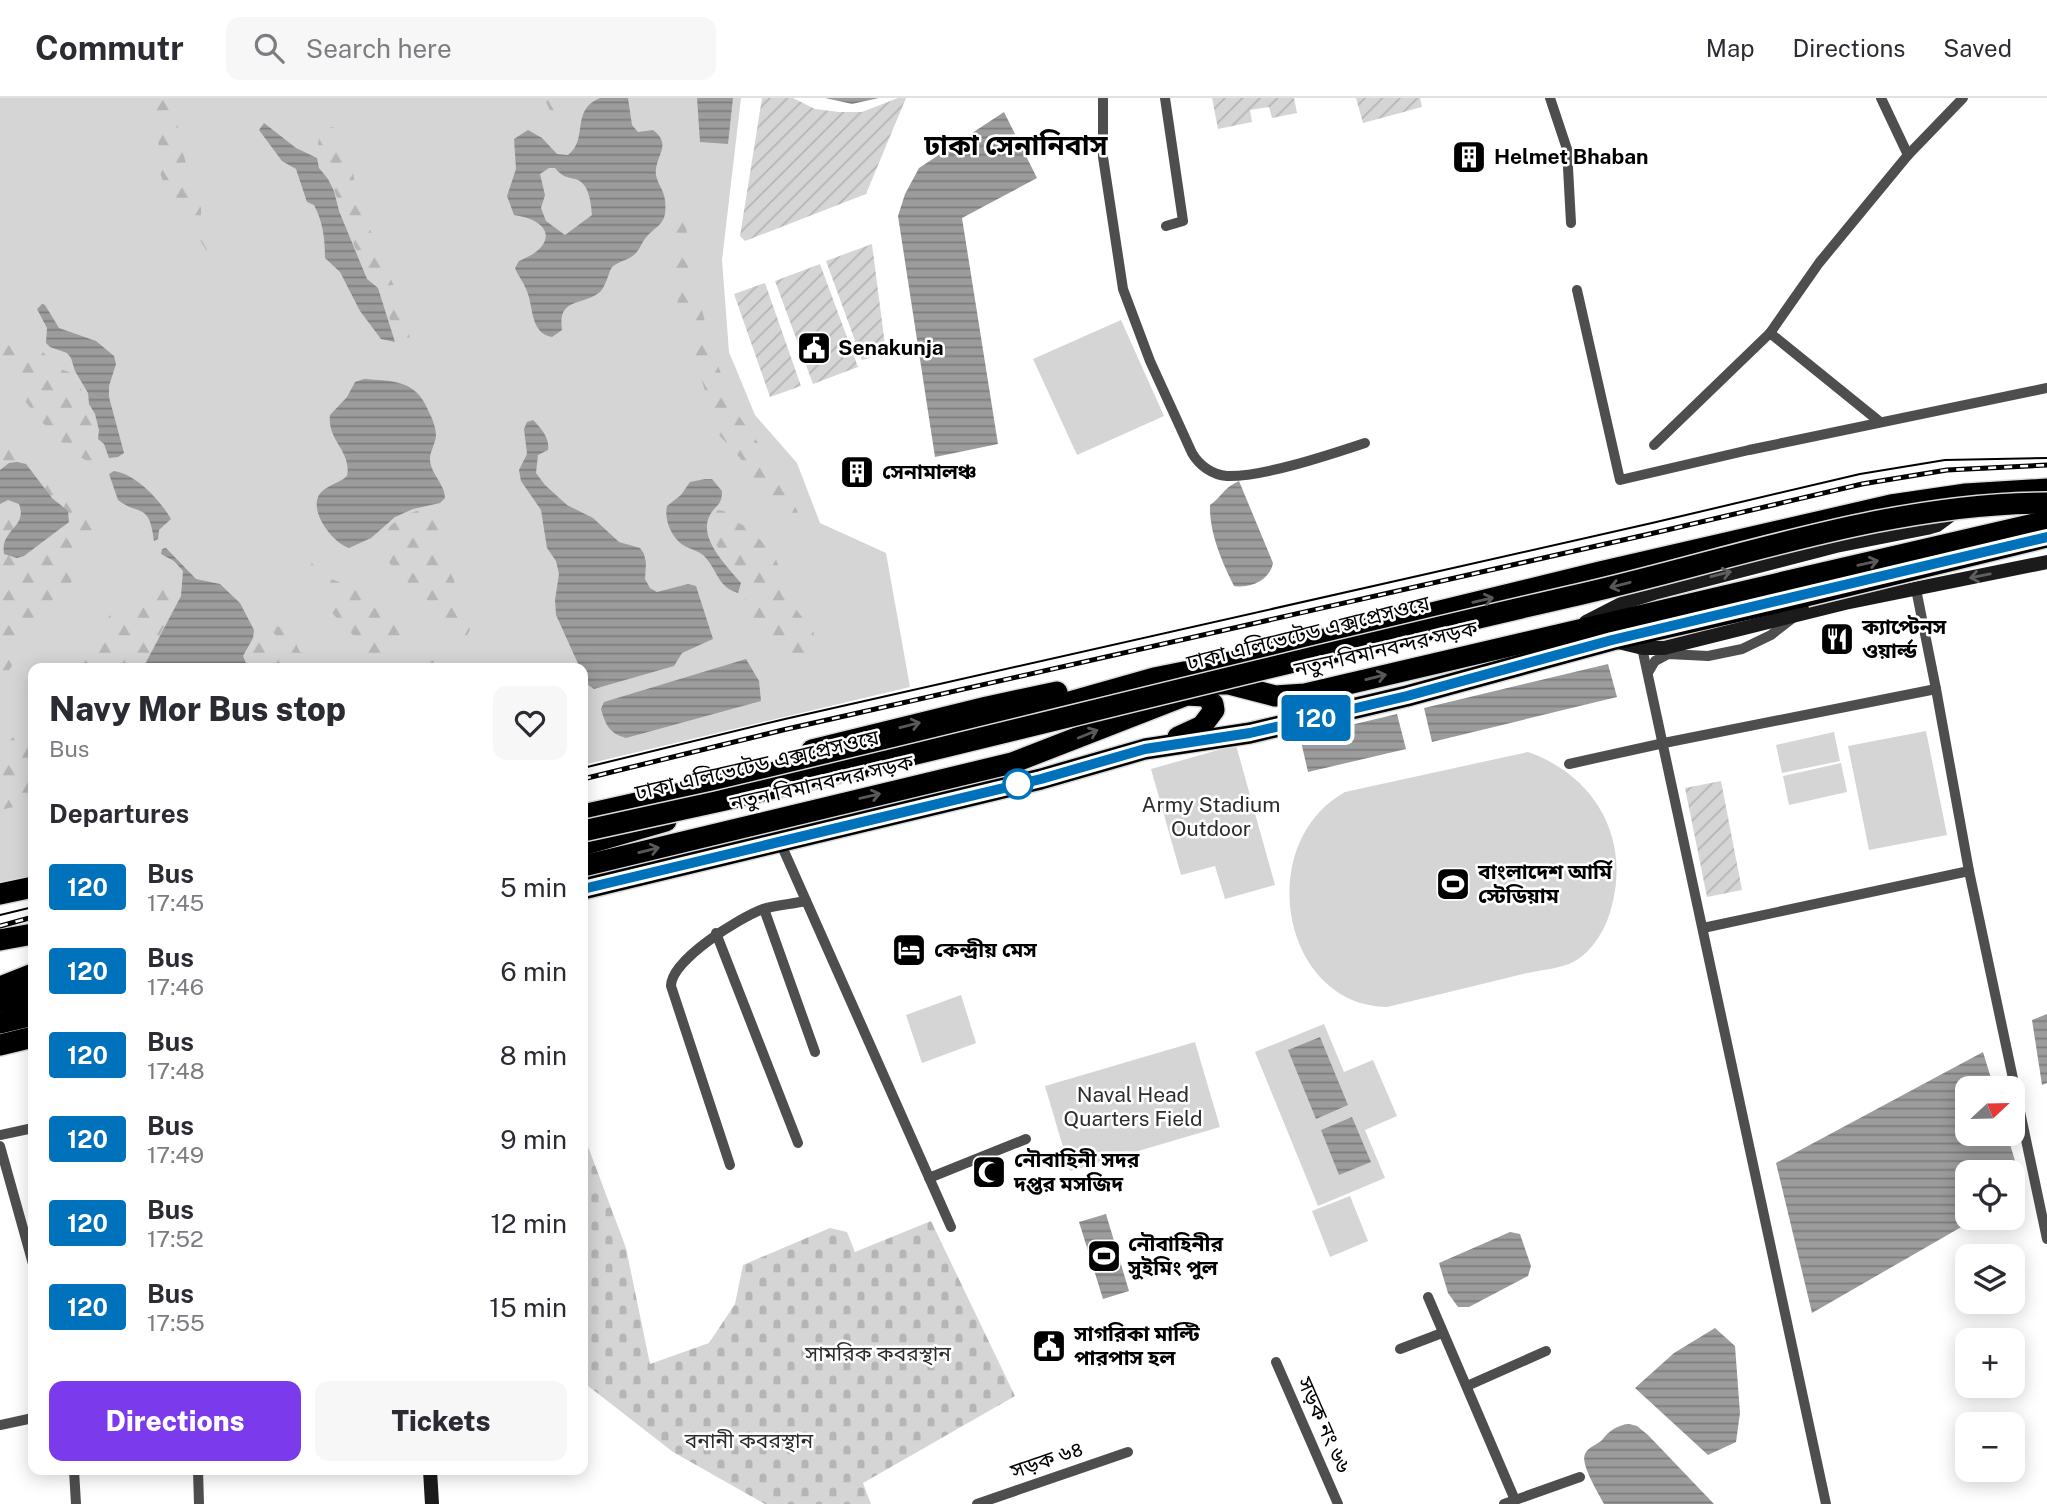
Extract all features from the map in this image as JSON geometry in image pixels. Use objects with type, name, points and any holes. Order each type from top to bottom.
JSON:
[{"type":"highway","name":"ঢাকা এলিভেটেড এক্সপ্রেসওয়ে","points":[[588,814],[995,723],[1154,678],[1891,505],[1966,494],[2042,497]]},
{"type":"highway","name":"ঢাকা এলিভেটেড এক্সপ্রেসওয়ে","points":[[588,830],[710,803],[1380,640],[1605,589],[1875,521],[2042,497]]},
{"type":"highway","name":"নতুন বিমানবন্দর সড়ক","points":[[588,888],[1041,779],[1145,749],[1250,733],[1407,696],[1612,640],[1641,641],[2047,522]]},
{"type":"highway","name":"নতুন বিমানবন্দর সড়ক","points":[[588,865],[1012,763],[1215,684],[1229,684],[1258,694],[1275,696],[1305,694],[1566,632],[1654,614],[1801,596],[2047,537]]},
{"type":"highway","points":[[588,806],[1012,701],[1109,682],[1154,678]]},
{"type":"highway","points":[[1145,749],[1202,726],[1210,718],[1213,704],[1205,695],[1184,695]]},
{"type":"highway","points":[[588,844],[682,817],[710,803]]},
{"type":"highway","points":[[0,894],[28,888]]},
{"type":"highway","points":[[0,940],[28,935]]},
{"type":"highway","points":[[0,954],[28,949]]},
{"type":"highway","points":[[0,987],[28,976]]},
{"type":"highway","points":[[0,1002],[28,995]]},
{"type":"highway","points":[[0,1023],[28,1016]]},
{"type":"highway","points":[[0,1045],[28,1038]]},
{"type":"main road","points":[[1566,632],[1625,602],[1654,593],[1836,546],[1937,525],[1955,512],[1969,507],[2047,495]]},
{"type":"main road","points":[[2042,497],[2047,527]]},
{"type":"main road","points":[[1937,525],[1950,582]]},
{"type":"main road","points":[[1801,596],[1916,589],[2044,560]]},
{"type":"main road","points":[[430,1475],[432,1504]]},
{"type":"street","points":[[1103,98],[1103,156],[1123,289],[1150,362],[1199,465],[1225,476],[1266,471],[1365,443]]},
{"type":"street","points":[[1165,98],[1183,221],[1166,226]]},
{"type":"street","points":[[1550,98],[1567,149],[1571,223]]},
{"type":"street","points":[[1881,98],[1908,155]]},
{"type":"street","points":[[1654,445],[1770,333],[1819,263],[1908,155],[1963,98]]},
{"type":"street","points":[[1577,290],[1620,480],[2047,388]]},
{"type":"street","points":[[1770,333],[1880,422]]},
{"type":"street","points":[[1916,589],[1969,871],[2047,1239]]},
{"type":"street","points":[[1641,641],[1668,654],[1708,656],[1742,649],[1771,635],[1801,596]]},
{"type":"street","points":[[1641,641],[1826,1504]]},
{"type":"street","points":[[1649,671],[1655,661],[1668,654]]},
{"type":"street","points":[[1569,764],[1936,690]]},
{"type":"street","points":[[780,842],[951,1227]]},
{"type":"street","points":[[1703,928],[1969,871]]},
{"type":"street","points":[[730,1166],[671,986],[671,978],[677,969],[716,933],[764,909],[806,901]]},
{"type":"street","points":[[764,909],[815,1052]]},
{"type":"street","points":[[716,933],[798,1143]]},
{"type":"street","points":[[0,1135],[28,1129]]},
{"type":"street","points":[[929,1178],[1026,1139]]},
{"type":"street","points":[[0,1146],[28,1236]]},
{"type":"street","points":[[1428,1297],[1467,1387],[1509,1502],[1580,1476]]},
{"type":"street","points":[[1400,1349],[1442,1333]]},
{"type":"street","points":[[1467,1387],[1546,1351]]},
{"type":"street","name":"সড়ক নং ৬৬","points":[[1276,1362],[1338,1504]]},
{"type":"street","points":[[0,1425],[28,1419]]},
{"type":"street","name":"সড়ক ৬৪","points":[[978,1504],[1128,1452]]},
{"type":"street","points":[[74,1475],[76,1504]]},
{"type":"street","points":[[198,1475],[199,1504]]},
{"type":"green space","points":[[0,98],[741,98],[722,260],[729,352],[755,415],[797,463],[820,523],[886,553],[910,687],[588,764],[588,663],[28,663],[28,898],[0,905]]},
{"type":"green space","points":[[139,98],[165,98],[177,123],[191,187],[218,256],[212,259],[164,184],[159,170],[161,162],[155,120],[149,104]]},
{"type":"green space","points":[[544,98],[573,98],[563,121],[555,121]]},
{"type":"green space","points":[[668,98],[692,98],[694,137],[679,109]]},
{"type":"green space","points":[[762,98],[793,98],[815,109],[862,112],[898,98],[906,98],[866,194],[745,241],[740,236]]},
{"type":"green space","points":[[1212,98],[1294,98],[1297,113],[1272,118],[1269,107],[1250,110],[1252,122],[1218,129]]},
{"type":"green space","points":[[1356,98],[1420,98],[1422,107],[1363,123]]},
{"type":"green space","points":[[333,127],[349,150],[358,201],[406,315],[411,346],[400,349],[379,287],[369,278],[353,243],[330,178],[320,167],[318,143],[322,129]]},
{"type":"green space","points":[[683,211],[698,294],[711,346],[736,412],[783,478],[798,513],[794,522],[770,501],[740,458],[719,435],[678,305],[671,245]]},
{"type":"green space","points":[[872,244],[886,353],[862,360],[826,261]]},
{"type":"green space","points":[[820,264],[858,367],[813,384],[775,281]]},
{"type":"green space","points":[[765,283],[801,386],[770,397],[734,294]]},
{"type":"green space","points":[[1121,320],[1164,416],[1077,455],[1033,359]]},
{"type":"green space","points":[[0,324],[19,339],[36,342],[53,366],[71,373],[93,416],[95,440],[103,452],[101,466],[70,450],[33,411],[8,373],[0,366]]},
{"type":"green space","points":[[0,441],[53,474],[101,520],[97,538],[77,565],[70,586],[55,596],[0,685]]},
{"type":"green space","points":[[437,507],[440,519],[437,534],[442,556],[454,580],[470,630],[465,639],[457,640],[436,608],[392,567],[381,547],[379,536],[399,519],[411,513]]},
{"type":"green space","points":[[718,510],[747,526],[774,554],[783,592],[814,633],[810,651],[802,658],[792,658],[768,641],[756,629],[741,606],[746,596],[744,584],[711,534],[711,522]]},
{"type":"green space","points":[[295,549],[303,551],[321,575],[367,593],[394,614],[403,628],[403,644],[393,659],[386,663],[376,663],[369,658],[353,635],[333,614],[314,580],[304,573],[288,553]]},
{"type":"green space","points":[[169,585],[181,587],[179,599],[145,663],[68,663],[73,657],[88,650],[120,604]]},
{"type":"green space","points":[[276,626],[289,629],[300,652],[307,654],[313,663],[292,663],[271,628]]},
{"type":"green space","points":[[262,632],[282,663],[248,663],[247,654]]},
{"type":"green space","points":[[432,648],[450,654],[454,663],[420,663],[420,658]]},
{"type":"green space","points":[[28,724],[28,801],[0,810],[0,749]]},
{"type":"green space","points":[[1926,731],[1947,835],[1869,850],[1848,746]]},
{"type":"green space","points":[[1834,732],[1840,761],[1782,773],[1776,745]]},
{"type":"green space","name":"Army Stadium Outdoor","points":[[1236,745],[1275,885],[1225,899],[1215,866],[1181,875],[1151,769]]},
{"type":"green space","name":"বাংলাদেশ আর্মি স্টেডিয়াম","points":[[1528,752],[1552,763],[1572,777],[1589,794],[1602,813],[1611,835],[1616,858],[1616,883],[1611,909],[1606,924],[1588,951],[1563,966],[1387,1007],[1351,999],[1323,980],[1303,952],[1292,918],[1290,882],[1298,847],[1316,816],[1345,792]]},
{"type":"green space","points":[[1841,763],[1847,792],[1789,805],[1783,776]]},
{"type":"green space","points":[[1721,781],[1742,890],[1707,897],[1685,788]]},
{"type":"green space","points":[[961,995],[976,1043],[922,1063],[906,1015]]},
{"type":"green space","points":[[1324,1024],[1344,1072],[1373,1060],[1397,1116],[1365,1130],[1385,1178],[1318,1206],[1255,1052]]},
{"type":"green space","name":"Naval Head Quarters Field","points":[[1195,1042],[1220,1127],[1070,1171],[1045,1086]]},
{"type":"green space","name":"সামরিক কবরস্থান","points":[[588,1146],[626,1248],[650,1364],[709,1343],[735,1304],[743,1265],[830,1228],[847,1232],[855,1252],[931,1221],[1015,1396],[863,1483],[871,1504],[765,1504],[673,1452],[588,1386]]},
{"type":"green space","points":[[1350,1196],[1368,1241],[1330,1257],[1312,1211]]},
{"type":"shaded area","points":[[600,98],[628,98],[632,125],[638,132],[653,130],[658,135],[662,149],[656,173],[664,196],[665,215],[635,254],[612,267],[600,292],[567,307],[563,312],[562,330],[552,337],[539,330],[525,286],[515,268],[519,261],[540,248],[546,235],[537,223],[514,215],[507,196],[516,169],[514,139],[528,130],[542,138],[557,154],[568,155],[578,141],[582,117],[591,103]],"holes":[[[549,168],[555,168],[564,176],[583,184],[591,205],[592,215],[565,235],[546,221],[541,208],[545,195],[540,174]]]},
{"type":"shaded area","points":[[697,98],[733,98],[728,144],[700,142]]},
{"type":"shaded area","points":[[825,98],[879,98],[852,104]]},
{"type":"shaded area","points":[[1004,112],[1037,178],[962,218],[998,444],[935,457],[898,216],[905,194],[919,168]]},
{"type":"shaded area","points":[[264,123],[296,148],[317,158],[319,168],[334,191],[339,211],[367,279],[378,288],[395,342],[381,339],[360,311],[340,272],[325,258],[323,231],[317,211],[314,205],[307,202],[296,169],[282,161],[259,130]]},
{"type":"shaded area","points":[[42,304],[59,328],[96,341],[114,356],[116,364],[109,386],[109,397],[124,453],[118,457],[109,458],[104,444],[98,439],[99,430],[89,404],[88,393],[71,358],[67,353],[46,343],[47,328],[37,309]]},
{"type":"shaded area","points":[[364,379],[402,384],[423,400],[436,433],[430,463],[443,488],[445,498],[440,503],[413,509],[395,517],[371,538],[349,548],[336,540],[324,526],[317,510],[317,502],[321,492],[347,476],[348,467],[332,432],[330,415],[347,397],[355,382]]},
{"type":"shaded area","points":[[533,420],[548,441],[548,450],[538,455],[536,473],[545,485],[567,505],[593,518],[619,542],[640,548],[646,563],[645,579],[650,588],[657,592],[688,584],[696,586],[713,639],[682,653],[674,666],[594,689],[588,685],[588,663],[578,663],[556,615],[559,574],[556,561],[547,548],[541,510],[521,481],[519,470],[527,454],[524,429],[527,422]]},
{"type":"shaded area","points":[[9,463],[26,464],[52,498],[68,511],[69,522],[24,556],[17,558],[4,554],[4,546],[21,512],[19,504],[8,500],[0,504],[0,470]]},
{"type":"shaded area","points":[[114,471],[139,482],[154,496],[171,519],[159,530],[158,539],[154,541],[150,521],[143,512],[118,500],[109,474]]},
{"type":"shaded area","points":[[712,479],[722,491],[720,502],[707,524],[708,533],[716,552],[741,583],[738,593],[722,583],[703,555],[679,542],[668,522],[667,506],[681,495],[690,482]]},
{"type":"shaded area","points":[[1239,481],[1273,563],[1264,579],[1253,585],[1240,587],[1234,586],[1221,557],[1210,515],[1210,505]]},
{"type":"shaded area","points":[[166,548],[196,579],[220,584],[240,603],[254,630],[253,638],[243,656],[246,663],[146,663],[181,596],[183,571],[174,561],[161,554],[162,549]]},
{"type":"shaded area","points":[[746,659],[759,681],[761,701],[626,738],[612,731],[605,720],[601,709],[604,702]]},
{"type":"shaded area","points":[[1608,664],[1617,697],[1432,742],[1424,708]]},
{"type":"shaded area","points":[[1397,714],[1406,749],[1308,772],[1300,737]]},
{"type":"shaded area","points":[[2047,1014],[2047,1083],[2042,1085],[2032,1020]]},
{"type":"shaded area","points":[[1320,1037],[1348,1105],[1316,1119],[1288,1050]]},
{"type":"shaded area","points":[[1983,1052],[1990,1076],[1955,1076],[1955,1146],[2011,1146],[2015,1160],[1955,1160],[1956,1230],[1812,1313],[1776,1163]]},
{"type":"shaded area","points":[[1352,1117],[1371,1162],[1339,1175],[1321,1130]]},
{"type":"shaded area","name":"নৌবাহিনীর সুইমিং পুল","points":[[1106,1214],[1129,1291],[1103,1299],[1079,1222]]},
{"type":"shaded area","points":[[1510,1232],[1520,1234],[1531,1266],[1528,1276],[1469,1307],[1458,1307],[1448,1293],[1439,1263]]},
{"type":"shaded area","points":[[1715,1328],[1735,1346],[1740,1413],[1736,1442],[1708,1455],[1635,1388],[1674,1353]]},
{"type":"shaded area","points":[[1629,1424],[1637,1426],[1648,1435],[1714,1504],[1604,1504],[1587,1472],[1585,1454],[1614,1429]]},
{"type":"tram line","points":[[588,767],[785,719],[1860,474],[1945,460],[2047,458]]},
{"type":"tram line","points":[[0,915],[28,908]]},
{"type":"railway","points":[[588,778],[787,729],[1862,484],[1947,470],[2047,465]]},
{"type":"railway","points":[[0,926],[28,918]]},
{"type":"bus line","name":"120","points":[[588,888],[1041,779],[1145,749],[1250,733],[1407,696],[1612,640],[2047,537]]},
{"type":"place","name":"Helmet Bhaban","points":[[1469,157]]},
{"type":"place","name":"Senakunja","points":[[814,348]]},
{"type":"place","name":"সেনামালঞ্চ","points":[[857,472]]},
{"type":"place","name":"ক্যাপ্টেনস ওয়ার্ল্ড","points":[[1837,639]]},
{"type":"place","name":"বাংলাদেশ আর্মি স্টেডিয়াম","points":[[1453,884]]},
{"type":"place","name":"কেন্দ্রীয় মেস","points":[[909,950]]},
{"type":"place","name":"নৌবাহিনী সদর দপ্তর মসজিদ","points":[[989,1172]]},
{"type":"place","name":"নৌবাহিনীর সুইমিং পুল","points":[[1104,1256]]},
{"type":"place","name":"সাগরিকা মাল্টি পারপাস হল","points":[[1049,1346]]},
{"type":"district","name":"ঢাকা সেনানিবাস","points":[[1016,145]]},
{"type":"park label","name":"বনানী কবরস্থান","points":[[749,1441]]}]
